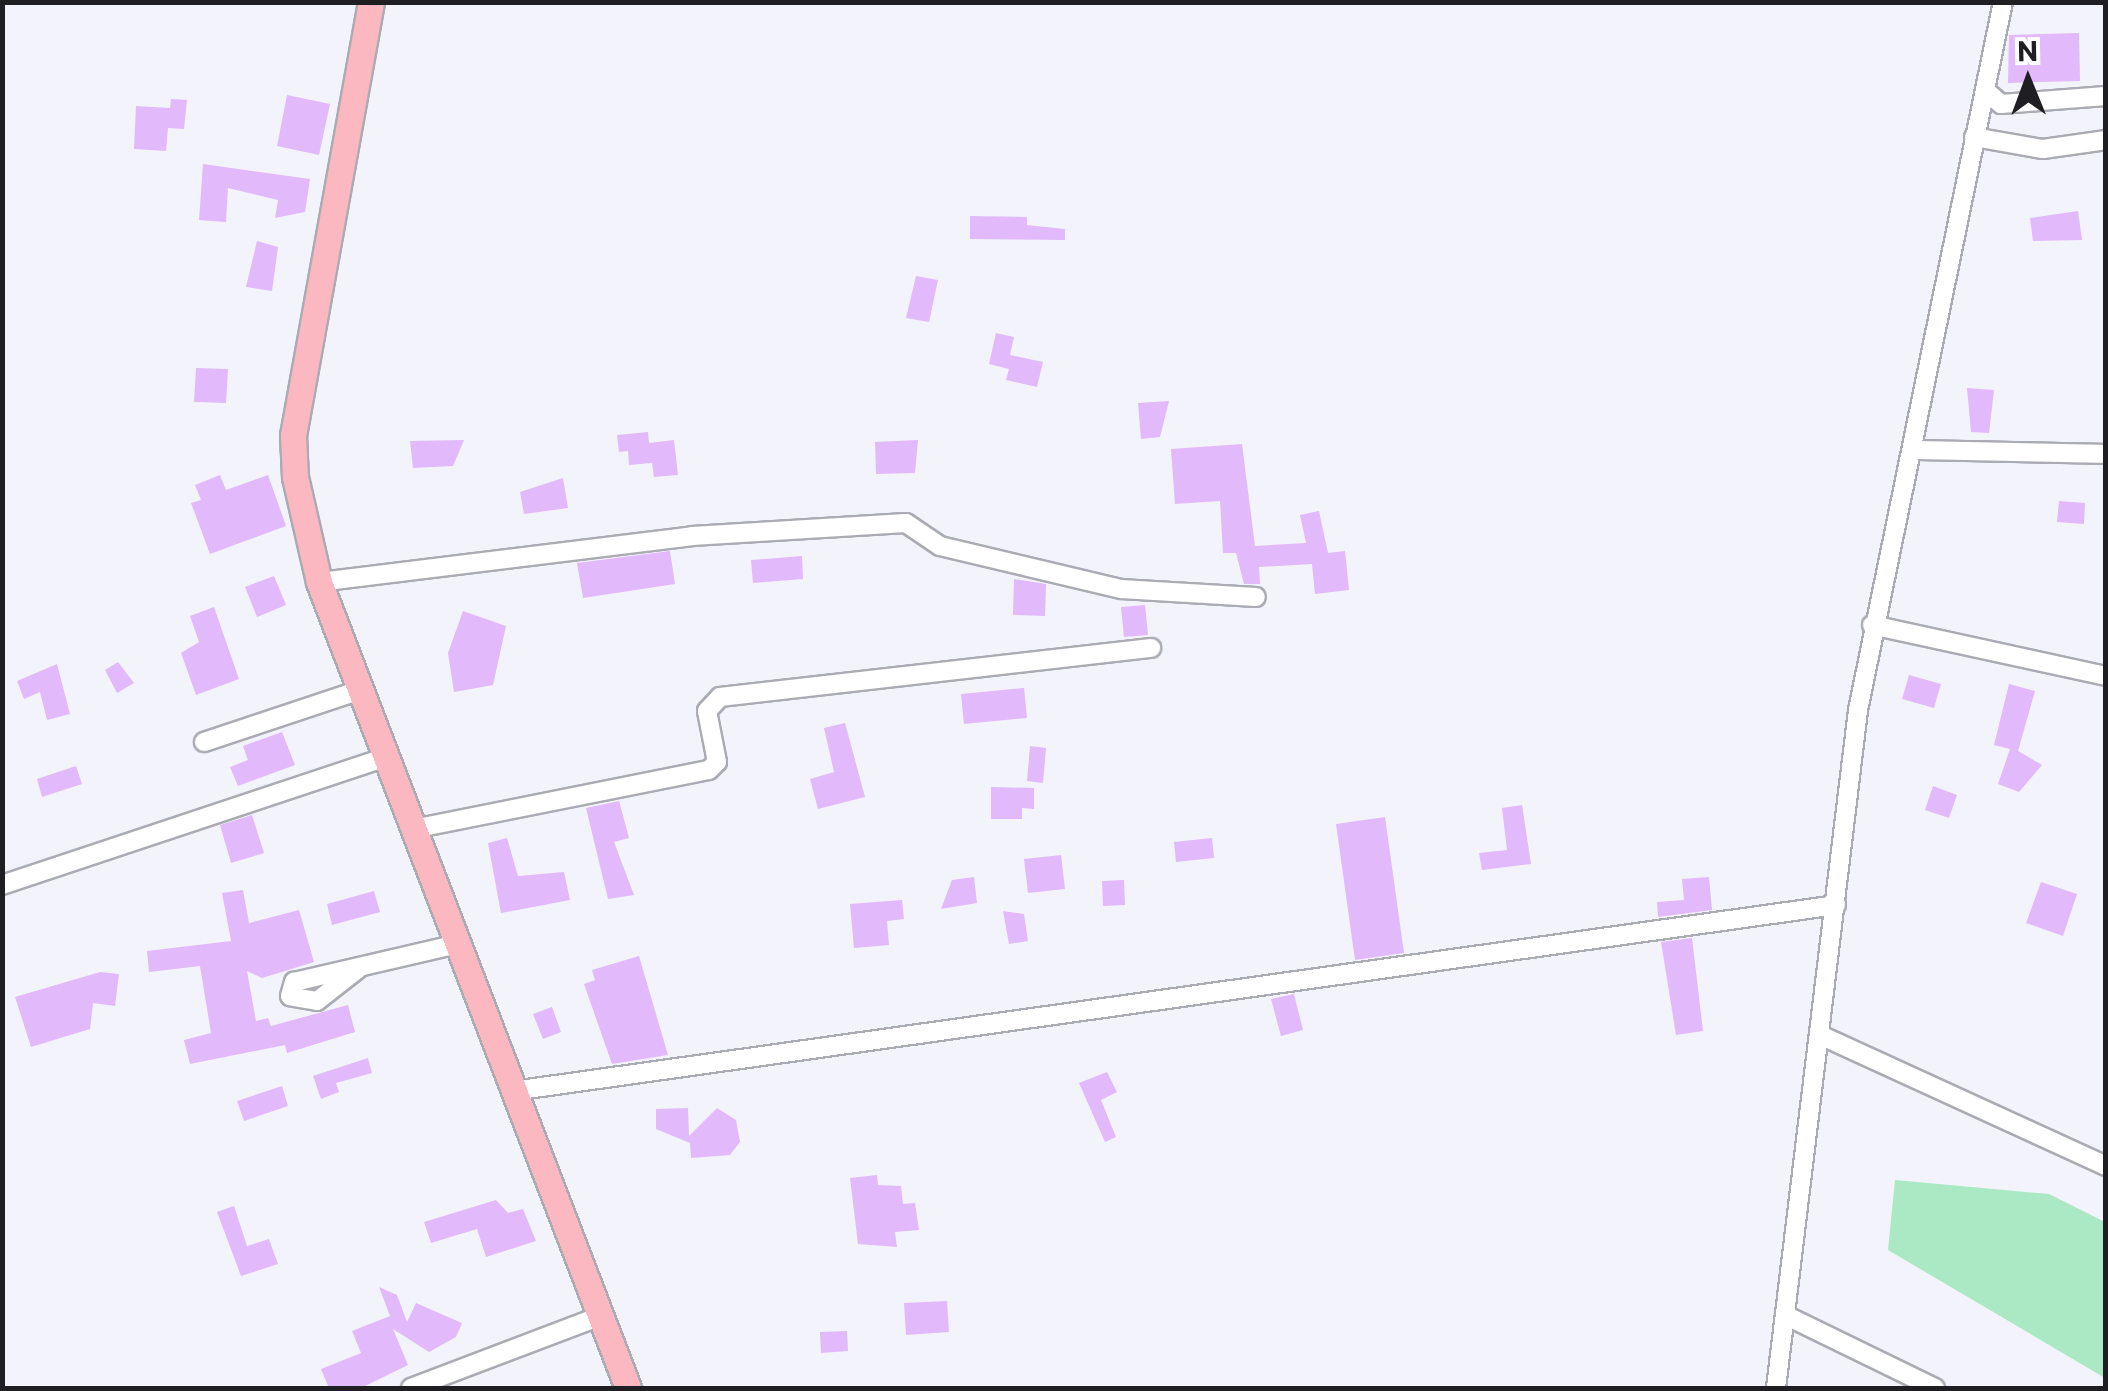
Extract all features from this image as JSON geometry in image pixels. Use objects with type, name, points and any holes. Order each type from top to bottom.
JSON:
[{"type":"main road","points":[[371,2],[294,435],[319,582],[628,1388]]},
{"type":"street","points":[[1776,1388],[1872,625],[1915,450],[2003,2]]},
{"type":"street","points":[[1986,91],[2001,104],[2106,96]]},
{"type":"street","points":[[1974,137],[2043,148],[2106,140]]},
{"type":"street","points":[[1915,450],[2106,454]]},
{"type":"street","points":[[319,582],[692,536],[906,524],[940,546],[1121,589],[1256,596]]},
{"type":"street","points":[[1872,625],[2106,676]]},
{"type":"street","points":[[413,829],[709,770],[717,762],[707,711],[720,698],[1152,648]]},
{"type":"street","points":[[204,742],[360,690]]},
{"type":"street","points":[[2,885],[386,758]]},
{"type":"street","points":[[514,1091],[1836,904]]},
{"type":"street","points":[[358,969],[458,944]]},
{"type":"street","points":[[1820,1036],[2106,1166]]},
{"type":"street","points":[[1785,1314],[1935,1388]]},
{"type":"street","points":[[410,1388],[602,1315]]},
{"type":"green space","points":[[1895,1180],[2049,1194],[2105,1222],[2105,1378],[1888,1250]]},
{"type":"building","points":[[2079,33],[2080,81],[2008,83],[2009,35]]},
{"type":"building","points":[[287,95],[330,104],[319,155],[277,146]]},
{"type":"building","points":[[171,99],[187,100],[184,129],[168,128],[166,151],[134,149],[136,106],[170,108]]},
{"type":"building","points":[[203,164],[310,179],[305,212],[275,218],[278,200],[228,188],[226,222],[199,220]]},
{"type":"building","points":[[2078,211],[2082,240],[2033,241],[2030,218]]},
{"type":"building","points":[[970,216],[1027,217],[1027,225],[1065,229],[1065,240],[970,239]]},
{"type":"building","points":[[257,241],[278,247],[272,291],[246,287]]},
{"type":"building","points":[[916,276],[938,280],[929,322],[906,318]]},
{"type":"building","points":[[996,333],[1014,337],[1010,355],[1043,362],[1037,387],[1006,380],[1009,369],[989,364]]},
{"type":"building","points":[[196,368],[228,369],[226,403],[194,402]]},
{"type":"building","points":[[1967,388],[1994,390],[1989,433],[1971,432]]},
{"type":"building","points":[[1169,401],[1160,437],[1141,439],[1138,403]]},
{"type":"building","points":[[648,432],[649,443],[674,440],[678,475],[654,477],[652,463],[629,465],[628,451],[619,452],[617,435]]},
{"type":"building","points":[[464,440],[453,466],[413,468],[410,441]]},
{"type":"building","points":[[918,440],[915,473],[876,474],[875,442]]},
{"type":"building","points":[[1242,444],[1255,546],[1306,543],[1300,515],[1319,511],[1328,553],[1345,551],[1349,590],[1315,594],[1312,564],[1259,567],[1260,584],[1244,584],[1236,553],[1223,553],[1220,501],[1175,504],[1171,449]]},
{"type":"building","points":[[220,475],[226,490],[268,475],[286,526],[210,554],[191,503],[201,500],[195,485]]},
{"type":"building","points":[[563,478],[568,508],[524,514],[520,492]]},
{"type":"building","points":[[2059,501],[2085,503],[2084,524],[2057,522]]},
{"type":"building","points":[[670,551],[675,584],[583,598],[577,563]]},
{"type":"building","points":[[802,556],[803,579],[753,583],[751,560]]},
{"type":"building","points":[[274,576],[286,605],[257,617],[245,587]]},
{"type":"building","points":[[1014,579],[1046,584],[1045,616],[1013,615]]},
{"type":"building","points":[[1145,605],[1148,635],[1124,637],[1121,607]]},
{"type":"building","points":[[214,607],[239,679],[196,695],[181,653],[199,642],[190,616]]},
{"type":"building","points":[[463,611],[506,626],[493,685],[454,692],[448,653]]},
{"type":"building","points":[[118,662],[134,683],[117,693],[105,670]]},
{"type":"building","points":[[57,664],[70,714],[47,720],[40,692],[24,699],[17,681]]},
{"type":"building","points":[[1909,675],[1941,684],[1934,708],[1902,699]]},
{"type":"building","points":[[2009,684],[2035,691],[2018,751],[2042,765],[2019,792],[1998,784],[2010,749],[1994,745]]},
{"type":"building","points":[[1024,688],[1027,718],[964,724],[961,694]]},
{"type":"building","points":[[845,723],[865,797],[818,809],[810,779],[834,772],[824,728]]},
{"type":"building","points":[[282,732],[295,765],[238,786],[230,767],[248,760],[243,746]]},
{"type":"building","points":[[1030,746],[1046,748],[1043,783],[1027,781]]},
{"type":"building","points":[[76,766],[82,784],[42,797],[37,779]]},
{"type":"building","points":[[1933,786],[1957,795],[1949,818],[1925,810]]},
{"type":"building","points":[[991,787],[1034,788],[1034,809],[1022,808],[1022,819],[991,819]]},
{"type":"building","points":[[619,801],[629,838],[614,842],[634,895],[608,899],[586,808]]},
{"type":"building","points":[[1522,805],[1531,864],[1482,870],[1479,853],[1507,850],[1502,808]]},
{"type":"building","points":[[252,815],[264,853],[231,863],[220,825]]},
{"type":"building","points":[[1385,817],[1404,953],[1355,960],[1336,824]]},
{"type":"building","points":[[507,838],[518,876],[564,872],[570,900],[501,913],[488,843]]},
{"type":"building","points":[[1212,838],[1214,858],[1176,862],[1174,842]]},
{"type":"building","points":[[1061,855],[1065,889],[1028,893],[1024,859]]},
{"type":"building","points":[[974,877],[977,903],[941,909],[952,880]]},
{"type":"building","points":[[1709,877],[1712,910],[1658,917],[1657,902],[1684,900],[1682,879]]},
{"type":"building","points":[[1124,880],[1125,905],[1103,906],[1102,881]]},
{"type":"building","points":[[2041,882],[2077,894],[2063,936],[2026,923]]},
{"type":"building","points":[[243,890],[249,923],[299,910],[314,962],[262,978],[247,971],[256,1021],[268,1018],[271,1026],[348,1005],[355,1032],[287,1053],[285,1045],[190,1064],[184,1040],[211,1033],[200,966],[149,972],[147,951],[231,941],[222,893]]},
{"type":"building","points":[[374,891],[380,912],[332,925],[327,904]]},
{"type":"building","points":[[902,900],[904,919],[887,921],[889,945],[854,948],[850,904]]},
{"type":"building","points":[[1003,911],[1024,914],[1028,941],[1009,944]]},
{"type":"building","points":[[1692,938],[1703,1031],[1676,1035],[1661,942]]},
{"type":"building","points":[[639,956],[668,1055],[612,1064],[584,984],[595,980],[592,970]]},
{"type":"building","points":[[100,972],[119,974],[115,1006],[93,1003],[90,1029],[31,1047],[15,997]]},
{"type":"building","points":[[1294,994],[1303,1030],[1281,1036],[1271,999]]},
{"type":"building","points":[[552,1007],[561,1032],[543,1039],[533,1014]]},
{"type":"building","points":[[368,1058],[372,1073],[336,1083],[339,1092],[321,1099],[313,1076]]},
{"type":"building","points":[[1107,1072],[1117,1092],[1101,1100],[1116,1137],[1105,1142],[1079,1083]]},
{"type":"building","points":[[282,1086],[288,1106],[244,1121],[237,1101]]},
{"type":"building","points":[[688,1108],[689,1136],[717,1108],[736,1120],[740,1142],[730,1155],[691,1158],[690,1143],[656,1129],[656,1109]]},
{"type":"building","points":[[877,1175],[878,1185],[901,1186],[903,1204],[915,1203],[919,1230],[895,1232],[897,1247],[858,1244],[850,1178]]},
{"type":"building","points":[[496,1200],[508,1213],[523,1209],[536,1241],[486,1257],[477,1229],[431,1243],[424,1222]]},
{"type":"building","points":[[234,1206],[247,1246],[269,1239],[278,1264],[241,1276],[217,1212]]},
{"type":"building","points":[[379,1287],[397,1295],[407,1322],[416,1303],[462,1323],[456,1337],[429,1352],[393,1329],[408,1365],[361,1388],[329,1388],[321,1369],[361,1353],[352,1331],[390,1316]]},
{"type":"building","points":[[947,1301],[949,1332],[906,1335],[904,1303]]},
{"type":"building","points":[[847,1331],[848,1351],[821,1353],[820,1332]]}]
